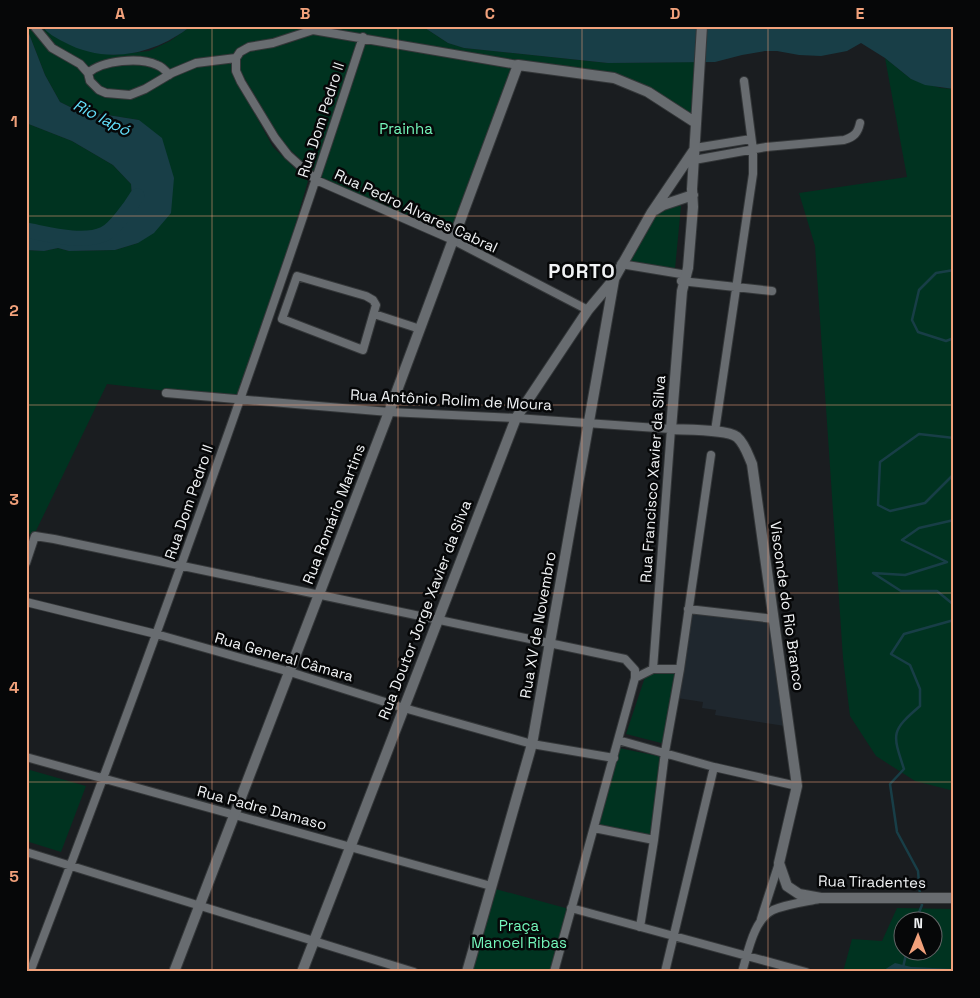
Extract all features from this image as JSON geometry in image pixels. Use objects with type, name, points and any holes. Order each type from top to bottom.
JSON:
[{"type":"street","points":[[34,26],[52,48],[80,64],[88,73],[90,80],[99,90],[106,93],[122,95],[138,93],[196,63],[236,58],[240,52],[249,47],[313,30],[518,65],[614,78],[648,92],[696,124]]},
{"type":"street","name":"Rua Francisco Xavier da Silva","points":[[653,669],[683,281],[692,191],[702,26]]},
{"type":"street","name":"Rua Dom Pedro II","points":[[30,972],[181,565],[316,180],[363,38]]},
{"type":"street","name":"Rua Pedro Alvares Cabral","points":[[236,58],[236,71],[241,82],[280,145],[316,180],[453,240],[588,310]]},
{"type":"street","points":[[88,73],[111,62],[133,61],[157,64],[169,76]]},
{"type":"street","name":"Rua Romário Martins","points":[[174,972],[389,412],[518,65]]},
{"type":"street","points":[[715,431],[753,174],[753,150],[744,81]]},
{"type":"street","points":[[694,160],[772,146],[853,138],[858,131],[860,123]]},
{"type":"street","points":[[695,148],[751,139]]},
{"type":"street","name":"Rua XV de Novembro","points":[[467,972],[532,744],[590,423],[608,311],[605,298],[621,264],[652,212],[695,148]]},
{"type":"street","points":[[652,212],[692,191],[687,179],[676,177]]},
{"type":"street","points":[[621,264],[683,281],[772,291]]},
{"type":"street","points":[[296,276],[366,296],[373,300],[376,305],[374,314],[363,350],[282,319],[296,276]]},
{"type":"street","name":"Rua Doutor Jorge Xavier da Silva","points":[[302,972],[516,418],[588,310],[605,298]]},
{"type":"street","points":[[588,310],[608,311]]},
{"type":"street","points":[[374,314],[420,329]]},
{"type":"street","name":"Rua Antônio Rolim de Moura","points":[[166,393],[389,412],[715,431],[735,435]]},
{"type":"street","name":"Visconde do Rio Branco","points":[[735,435],[743,444],[752,464],[797,786]]},
{"type":"street","points":[[640,927],[711,454]]},
{"type":"street","points":[[26,563],[35,536],[625,659],[635,670],[635,678],[554,972]]},
{"type":"street","name":"Rua General Câmara","points":[[26,602],[156,634],[532,744],[614,758]]},
{"type":"street","points":[[688,609],[774,619]]},
{"type":"street","points":[[635,678],[653,669],[680,669]]},
{"type":"street","points":[[618,740],[714,767],[797,786],[779,863],[742,972]]},
{"type":"street","name":"Rua Padre Damaso","points":[[26,757],[491,886]]},
{"type":"street","points":[[665,972],[714,767]]},
{"type":"street","points":[[594,828],[654,840]]},
{"type":"street","points":[[26,852],[414,972]]},
{"type":"street","name":"Rua Tiradentes","points":[[779,863],[787,886],[799,894],[821,898],[954,898]]},
{"type":"street","points":[[760,921],[771,911],[821,898]]},
{"type":"street","points":[[571,908],[806,972]]},
{"type":"shaded area","points":[[690,613],[769,622],[785,726],[715,715],[716,710],[702,708],[703,702],[677,698]]},
{"type":"green space","points":[[26,26],[42,26],[43,29],[112,55],[149,51],[170,41],[191,26],[422,26],[448,43],[464,48],[608,63],[697,62],[694,116],[650,89],[314,28],[273,41],[236,56],[233,74],[273,147],[308,181],[244,400],[107,384],[34,535],[26,533],[26,250],[44,251],[58,248],[69,251],[115,250],[138,243],[139,120],[76,110],[60,102],[45,75]]},
{"type":"green space","name":"Prainha","points":[[313,34],[323,34],[514,67],[451,238],[323,178],[315,173],[283,143],[241,72],[240,59],[249,51],[287,44]]},
{"type":"green space","points":[[885,58],[911,79],[941,88],[954,89],[954,791],[915,781],[876,756],[850,716],[843,658],[815,246],[799,193],[907,177]]},
{"type":"green space","points":[[26,123],[72,141],[113,165],[131,184],[132,199],[126,213],[105,234],[83,239],[54,235],[26,223]]},
{"type":"green space","points":[[670,204],[681,206],[675,269],[626,263],[660,208]]},
{"type":"green space","points":[[646,674],[675,674],[665,744],[626,734]]},
{"type":"green space","points":[[619,748],[663,757],[652,837],[598,826]]},
{"type":"green space","points":[[30,770],[86,786],[61,852],[26,841],[26,779]]},
{"type":"green space","name":"Praça Manoel Ribas","points":[[492,888],[569,909],[551,972],[472,972]]},
{"type":"green space","points":[[897,908],[954,909],[954,972],[843,972],[852,939],[882,941],[892,919],[892,960],[942,960],[942,910],[896,910]]},
{"type":"water","points":[[26,26],[45,75],[60,102],[76,110],[139,120],[162,138],[174,178],[171,213],[154,233],[138,243],[115,250],[69,251],[58,248],[44,251],[26,250],[26,223],[54,235],[83,239],[105,234],[126,213],[132,198],[131,184],[113,165],[72,141],[26,123]]},
{"type":"water","points":[[42,26],[191,26],[177,36],[146,50],[113,55],[80,49],[55,37]]},
{"type":"water","points":[[422,26],[863,26],[869,28],[879,26],[954,26],[954,89],[925,85],[911,79],[885,58],[861,43],[847,51],[821,56],[765,51],[715,62],[608,63],[464,48],[448,43]]},
{"type":"water","points":[[895,963],[911,967],[954,969],[954,972],[881,972]]},
{"type":"waterway","name":"Rio Iapó","points":[[26,230],[65,237],[96,237],[113,228],[137,196]]},
{"type":"waterway","points":[[954,270],[936,273],[919,290],[912,320],[918,332],[946,341],[954,338]]},
{"type":"waterway","points":[[954,438],[919,434],[880,462],[878,505],[890,511],[925,503],[954,474]]},
{"type":"waterway","points":[[954,520],[919,528],[902,540],[947,562],[905,575],[873,573],[901,591],[937,591],[954,605]]},
{"type":"waterway","points":[[920,895],[918,871],[897,832],[890,784],[904,769],[897,747],[897,733],[904,721],[920,706],[920,689],[910,665],[891,654],[904,634],[954,620]]},
{"type":"waterway","points":[[920,910],[921,900]]},
{"type":"waterway","points":[[902,972],[905,960]]},
{"type":"district","name":"PORTO","points":[[582,271]]}]
